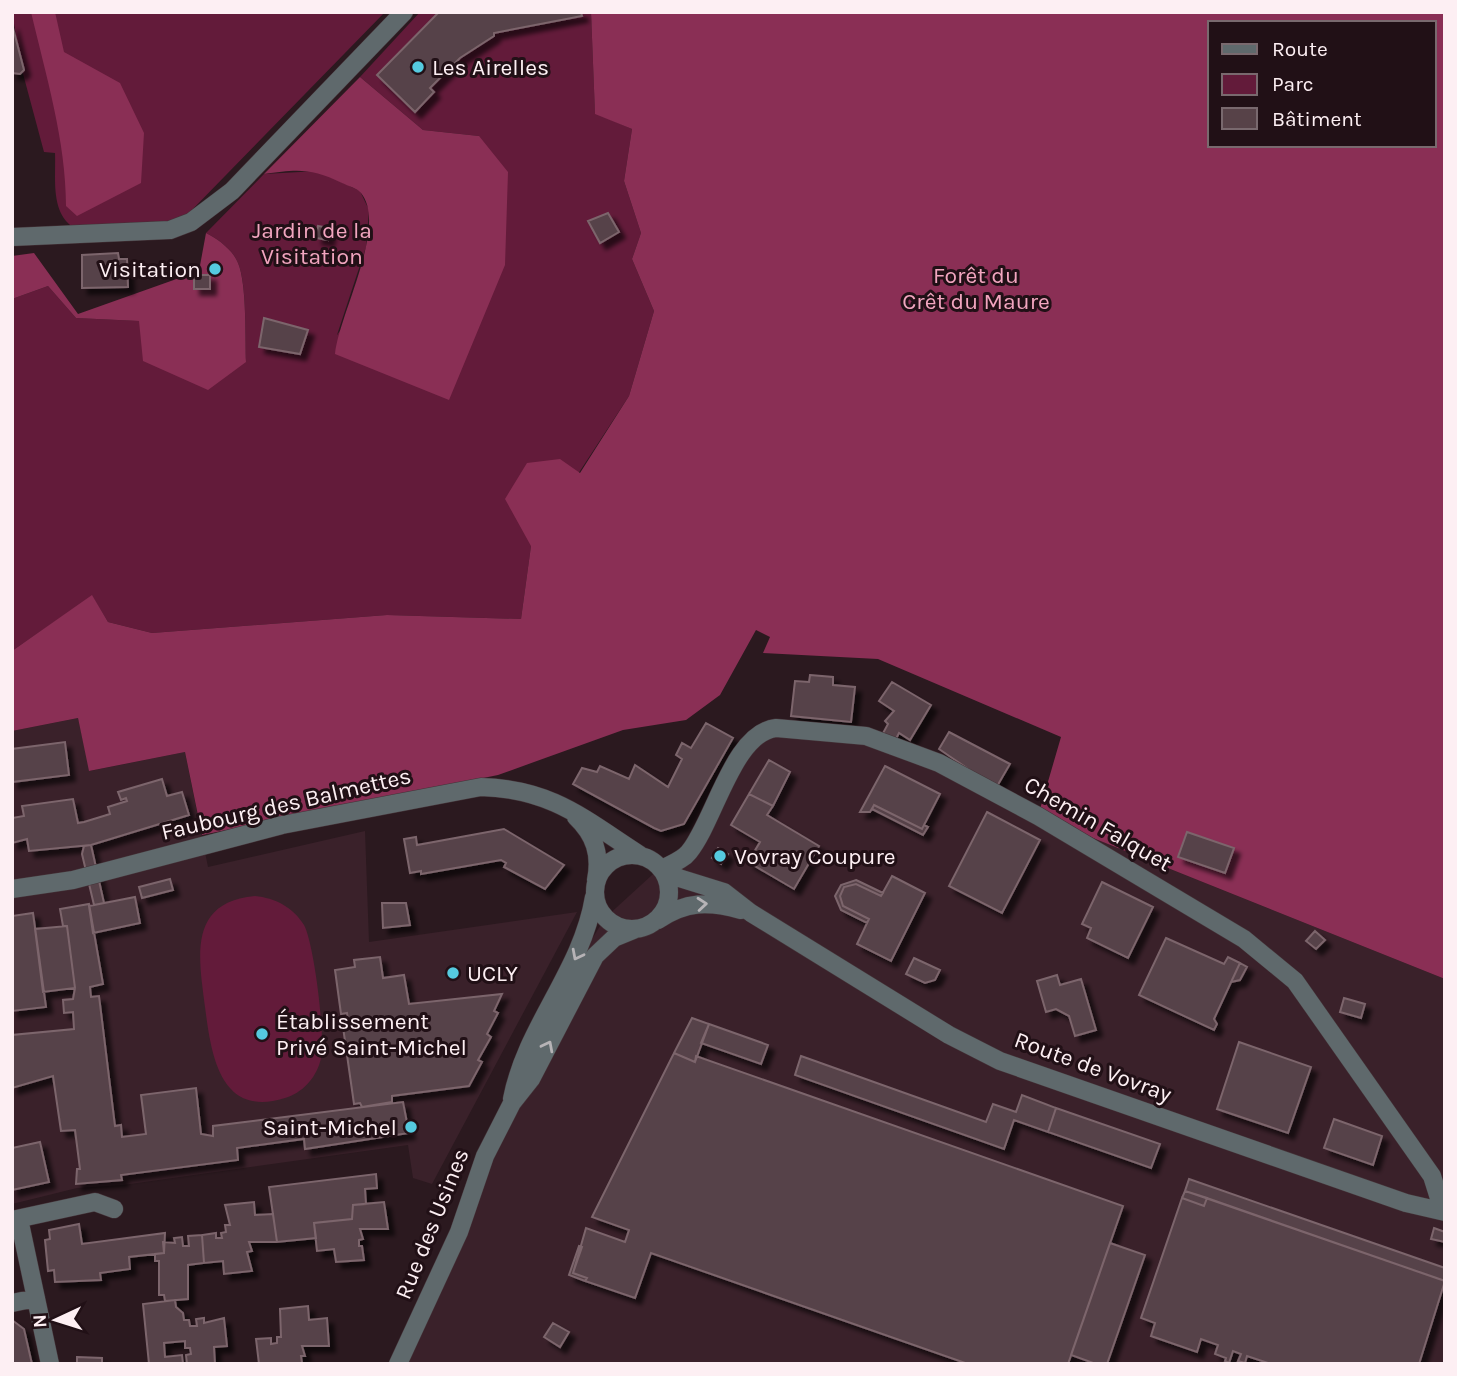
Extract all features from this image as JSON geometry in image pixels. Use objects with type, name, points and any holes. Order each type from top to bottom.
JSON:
[{"type":"street","points":[[12,237],[170,230],[191,222],[232,191],[404,12]]},
{"type":"street","name":"Chemin Falquet","points":[[662,869],[691,849],[747,744],[763,731],[776,728],[866,736],[939,763],[1038,816],[1244,939],[1295,981],[1432,1176],[1444,1212]]},
{"type":"street","name":"Faubourg des Balmettes","points":[[12,889],[73,880],[282,825],[481,787],[529,793],[569,809],[587,817],[640,855]]},
{"type":"street","name":"Faubourg des Balmettes","points":[[569,809],[583,823],[596,844],[599,856],[596,886]]},
{"type":"street","points":[[640,855],[662,869],[670,887],[670,896],[663,914],[656,921],[636,929],[614,925],[605,918],[596,900],[596,886],[608,863],[618,857],[640,855]]},
{"type":"street","name":"Route de Vovray","points":[[662,869],[679,878],[724,892],[751,913],[949,1035],[1000,1061],[1406,1203],[1444,1212]]},
{"type":"street","name":"Rue des Usines","points":[[512,1103],[523,1057],[586,936],[596,886]]},
{"type":"street","name":"Route de Vovray","points":[[656,921],[695,903],[718,903],[751,913]]},
{"type":"street","name":"Rue des Usines","points":[[398,1364],[459,1232],[485,1156],[512,1103],[531,1079],[596,956],[614,938],[636,929]]},
{"type":"street","points":[[50,1364],[16,1219],[94,1202],[114,1209]]},
{"type":"street","points":[[12,1303],[36,1298]]},
{"type":"shaded area","name":"Établissement Privé Saint-Michel","points":[[78,718],[90,771],[185,752],[208,867],[365,831],[369,942],[577,912],[432,1184],[413,1178],[408,1145],[123,1185],[77,1188],[12,1204],[12,731]]},
{"type":"shaded area","points":[[755,736],[866,736],[1038,816],[1445,979],[1445,1364],[393,1364],[543,1018],[605,918],[675,854],[691,849]]},
{"type":"green space","points":[[12,12],[385,12],[186,216],[166,223],[74,228],[66,221],[58,204],[55,153],[44,152],[22,70]]},
{"type":"green space","points":[[31,12],[55,12],[64,52],[120,83],[144,133],[141,183],[77,216],[66,206],[59,133]]},
{"type":"green space","name":"Jardin de la Visitation","points":[[420,12],[591,12],[595,113],[632,129],[624,181],[641,233],[632,259],[654,311],[629,396],[531,546],[521,619],[387,615],[152,633],[108,622],[92,596],[12,651],[12,299],[48,286],[76,318],[139,321],[246,362],[241,272],[229,249],[206,233],[264,174],[318,171],[360,191],[369,210],[366,247],[337,335],[479,136],[423,130],[360,77]]},
{"type":"green space","name":"Forêt du Crêt du Maure","points":[[591,12],[1445,12],[1445,979],[1038,816],[1061,737],[878,659],[763,653],[770,637],[756,630],[720,695],[686,720],[623,730],[498,775],[202,835],[185,752],[89,771],[78,718],[12,731],[12,651],[92,595],[108,622],[152,633],[387,615],[521,619],[531,546],[505,499],[527,463],[560,459],[580,473],[629,396],[654,311],[632,259],[641,233],[624,181],[632,129],[595,114]]},
{"type":"green space","points":[[360,77],[423,130],[479,136],[508,172],[505,265],[449,400],[335,354],[366,248],[368,208],[361,193],[355,188],[313,172],[264,174]]},
{"type":"green space","points":[[206,233],[229,249],[241,272],[246,362],[208,390],[143,361],[139,321],[76,318],[48,286],[12,299],[12,256],[34,253],[78,314],[199,271]]},
{"type":"green space","points":[[255,896],[283,904],[295,913],[304,925],[315,971],[322,1035],[320,1062],[307,1084],[291,1096],[263,1102],[246,1099],[232,1090],[222,1077],[211,1043],[200,952],[208,921],[218,909],[233,901]]},
{"type":"building","name":"Les Airelles","points":[[439,12],[581,12],[582,16],[494,33],[494,36],[460,58],[430,88],[434,92],[415,112],[377,75]]},
{"type":"building","points":[[12,24],[24,70],[20,74],[12,73]]},
{"type":"building","points":[[608,213],[619,232],[600,243],[588,221]]},
{"type":"building","points":[[318,226],[330,228],[328,240],[316,238]]},
{"type":"building","points":[[118,253],[119,259],[127,259],[128,287],[82,288],[82,255]]},
{"type":"building","points":[[194,275],[210,275],[210,289],[194,289]]},
{"type":"building","points":[[264,318],[308,330],[300,354],[259,347]]},
{"type":"building","points":[[810,675],[833,677],[833,685],[855,687],[851,722],[791,716],[795,681],[809,682]]},
{"type":"building","points":[[892,682],[931,705],[910,740],[899,733],[895,741],[882,735],[888,724],[885,721],[894,711],[879,701]]},
{"type":"building","points":[[706,723],[733,738],[684,824],[661,831],[573,784],[582,768],[597,772],[600,766],[629,779],[635,765],[668,787],[682,759],[676,755],[682,743],[691,748]]},
{"type":"building","points":[[949,732],[1010,764],[996,788],[939,749]]},
{"type":"building","points":[[65,742],[69,775],[12,782],[12,749]]},
{"type":"building","points":[[769,760],[790,772],[773,806],[749,794]]},
{"type":"building","points":[[885,766],[940,794],[922,829],[874,805],[870,812],[860,812]]},
{"type":"building","points":[[162,779],[167,796],[182,792],[189,815],[91,845],[29,851],[27,839],[12,843],[12,818],[24,816],[22,806],[73,799],[78,823],[84,822],[110,814],[108,807],[127,801],[126,798],[121,800],[118,792]]},
{"type":"building","points":[[749,794],[773,806],[767,815],[819,846],[794,889],[748,862],[760,842],[731,825]]},
{"type":"building","points":[[874,805],[922,829],[924,825],[928,827],[923,835],[872,809]]},
{"type":"building","points":[[987,812],[1040,840],[1002,913],[949,886]]},
{"type":"building","points":[[504,829],[564,865],[545,889],[504,867],[506,863],[501,860],[421,874],[421,871],[410,873],[404,839],[416,837],[417,845]]},
{"type":"building","points":[[1187,832],[1234,848],[1225,873],[1178,857]]},
{"type":"building","points":[[91,845],[104,903],[94,905],[82,854],[84,846]]},
{"type":"building","name":"Vovray Coupure","points":[[718,848],[728,854],[721,864],[712,858]]},
{"type":"building","points":[[892,876],[925,893],[891,961],[857,944],[869,919],[843,906],[840,896],[844,887],[856,884],[881,896]]},
{"type":"building","points":[[170,879],[173,890],[142,898],[139,887]]},
{"type":"building","points":[[856,880],[883,893],[881,896],[856,884],[844,887],[840,896],[843,906],[869,919],[867,923],[841,910],[835,896],[841,885]]},
{"type":"building","points":[[1102,882],[1153,907],[1128,958],[1087,938],[1091,928],[1082,924]]},
{"type":"building","points":[[135,897],[140,923],[93,933],[89,906]]},
{"type":"building","points":[[382,903],[406,903],[410,925],[383,928]]},
{"type":"building","points":[[89,904],[103,984],[90,987],[91,997],[99,996],[115,1126],[121,1125],[122,1137],[146,1134],[141,1095],[196,1088],[201,1134],[213,1136],[213,1126],[403,1102],[409,1133],[305,1149],[304,1139],[237,1148],[238,1160],[121,1175],[122,1180],[76,1184],[77,1169],[80,1169],[75,1130],[61,1131],[53,1076],[12,1088],[12,1035],[74,1029],[73,1012],[64,1013],[63,1000],[73,999],[75,988],[67,926],[63,926],[60,909]]},
{"type":"building","points":[[33,913],[46,1007],[12,1011],[12,916]]},
{"type":"building","points":[[67,926],[75,988],[43,992],[35,929]]},
{"type":"building","points":[[1315,931],[1325,940],[1316,949],[1306,941]]},
{"type":"building","points":[[1166,938],[1224,964],[1228,957],[1240,963],[1214,1019],[1217,1024],[1214,1030],[1139,995]]},
{"type":"building","points":[[380,957],[383,978],[404,975],[409,1004],[502,994],[494,1011],[498,1013],[487,1034],[491,1037],[478,1060],[482,1062],[469,1086],[392,1096],[392,1102],[362,1107],[360,1103],[354,1104],[343,1027],[349,1026],[347,1013],[341,1014],[335,970],[355,967],[354,960]]},
{"type":"building","points":[[914,958],[940,970],[935,980],[925,983],[906,974]]},
{"type":"building","points":[[1240,963],[1247,967],[1240,980],[1231,982]]},
{"type":"building","points":[[1057,975],[1060,985],[1081,979],[1096,1030],[1075,1036],[1069,1016],[1056,1009],[1046,1012],[1037,981]]},
{"type":"building","points":[[1344,998],[1365,1004],[1361,1018],[1340,1012]]},
{"type":"building","points":[[692,1018],[709,1024],[695,1062],[674,1053]]},
{"type":"building","points":[[709,1024],[768,1045],[761,1064],[701,1043]]},
{"type":"building","points":[[1239,1042],[1311,1067],[1288,1133],[1217,1109]]},
{"type":"building","points":[[674,1053],[695,1062],[696,1056],[1123,1206],[1068,1364],[968,1364],[651,1253],[635,1298],[585,1281],[587,1278],[573,1273],[586,1228],[625,1242],[629,1230],[592,1217]]},
{"type":"building","points":[[801,1056],[986,1122],[993,1104],[1016,1112],[1022,1095],[1056,1108],[1048,1132],[1014,1120],[1004,1149],[795,1075]]},
{"type":"building","points":[[1056,1108],[1160,1144],[1151,1168],[1048,1132]]},
{"type":"building","points":[[1334,1119],[1382,1136],[1373,1165],[1324,1148]]},
{"type":"building","points":[[40,1142],[49,1182],[12,1190],[12,1148]]},
{"type":"building","points":[[376,1174],[377,1188],[365,1189],[366,1204],[353,1205],[352,1219],[314,1223],[316,1238],[277,1242],[269,1187]]},
{"type":"building","points":[[1189,1179],[1445,1268],[1445,1281],[1185,1191]]},
{"type":"building","points":[[1185,1191],[1207,1198],[1204,1206],[1182,1198]]},
{"type":"building","points":[[1182,1198],[1204,1206],[1207,1198],[1445,1281],[1419,1364],[1271,1364],[1247,1356],[1245,1363],[1238,1361],[1241,1354],[1233,1351],[1229,1363],[1225,1361],[1226,1358],[1215,1354],[1218,1345],[1201,1339],[1197,1352],[1151,1336],[1155,1323],[1141,1318]]},
{"type":"building","points":[[254,1202],[255,1215],[273,1214],[277,1242],[249,1242],[252,1251],[247,1252],[252,1271],[224,1274],[223,1261],[204,1263],[202,1235],[216,1233],[216,1238],[222,1238],[221,1233],[226,1232],[225,1225],[230,1225],[225,1205]]},
{"type":"building","points":[[384,1202],[388,1229],[360,1229],[363,1239],[359,1240],[359,1246],[362,1246],[364,1260],[336,1262],[334,1249],[317,1251],[314,1223],[352,1219],[353,1205]]},
{"type":"building","points":[[79,1224],[82,1244],[165,1233],[164,1253],[129,1257],[130,1269],[100,1273],[101,1280],[55,1282],[54,1270],[48,1271],[45,1240],[50,1239],[49,1230]]},
{"type":"building","points":[[1434,1228],[1445,1232],[1445,1242],[1431,1239]]},
{"type":"building","points":[[202,1235],[204,1263],[188,1265],[188,1299],[165,1301],[164,1295],[159,1295],[159,1261],[155,1261],[155,1254],[164,1253],[163,1242],[175,1243],[174,1238],[182,1237],[183,1246],[189,1246],[188,1236]]},
{"type":"building","points":[[1110,1243],[1145,1255],[1107,1364],[1096,1364],[1071,1355]]},
{"type":"building","points":[[579,1246],[582,1247],[573,1273],[587,1278],[585,1281],[569,1275]]},
{"type":"building","points":[[175,1300],[176,1307],[183,1313],[184,1320],[189,1320],[190,1326],[197,1326],[196,1319],[204,1318],[204,1323],[224,1318],[227,1346],[214,1347],[215,1364],[187,1364],[186,1355],[191,1354],[190,1348],[185,1348],[185,1341],[164,1343],[165,1357],[182,1355],[183,1364],[149,1364],[143,1304]]},
{"type":"building","points":[[308,1306],[309,1320],[327,1318],[329,1346],[302,1346],[305,1356],[301,1356],[302,1363],[305,1364],[259,1364],[256,1339],[271,1338],[271,1344],[277,1343],[277,1337],[281,1337],[280,1309]]},
{"type":"building","points":[[12,1320],[24,1329],[32,1364],[12,1364]]},
{"type":"building","points":[[553,1323],[569,1332],[560,1347],[544,1337]]},
{"type":"building","points":[[77,1357],[102,1358],[102,1364],[77,1364]]},
{"type":"place","name":"Les Airelles","points":[[418,67]]},
{"type":"place","name":"Visitation","points":[[215,269]]},
{"type":"place","name":"Vovray Coupure","points":[[720,856]]},
{"type":"place","name":"UCLY","points":[[453,973]]},
{"type":"place","name":"Établissement Privé Saint-Michel","points":[[262,1034]]},
{"type":"place","name":"Saint-Michel","points":[[411,1127]]}]
